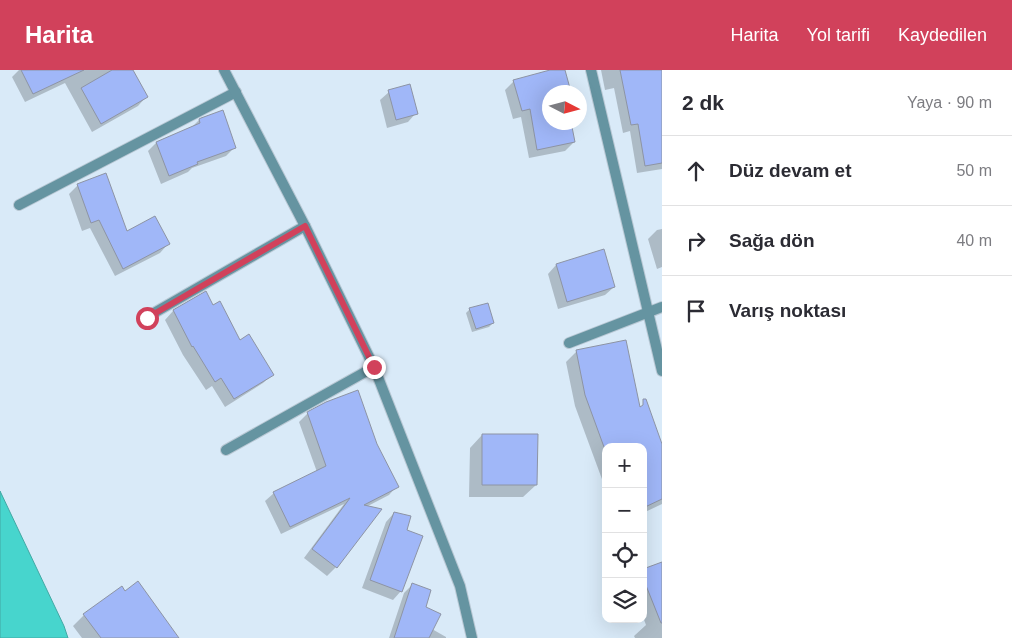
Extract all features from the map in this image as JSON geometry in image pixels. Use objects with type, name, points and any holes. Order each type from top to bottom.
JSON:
[{"type":"street","points":[[224,70],[305,226],[374,367],[460,586],[472,638]]},
{"type":"street","points":[[591,70],[662,371]]},
{"type":"street","points":[[20,205],[236,92]]},
{"type":"street","points":[[147,318],[305,226]]},
{"type":"street","points":[[569,343],[662,307]]},
{"type":"street","points":[[226,450],[374,367]]},
{"type":"shaded area","points":[[0,491],[64,626],[68,638],[0,638]]},
{"type":"building","points":[[21,70],[84,70],[33,94]]},
{"type":"building","points":[[112,70],[133,70],[148,97],[101,124],[81,88]]},
{"type":"building","points":[[550,70],[565,70],[569,85],[542,85],[542,130],[573,130],[575,142],[537,150],[530,109],[522,111],[513,80]]},
{"type":"building","points":[[620,70],[662,70],[662,163],[645,166],[638,124],[631,125]]},
{"type":"building","points":[[410,84],[418,114],[396,120],[388,90]]},
{"type":"building","points":[[223,110],[236,148],[197,162],[198,164],[169,176],[156,142],[200,123],[199,119],[201,118]]},
{"type":"building","points":[[106,173],[127,231],[155,216],[170,244],[123,269],[99,220],[91,223],[77,184]]},
{"type":"building","points":[[604,249],[615,287],[567,302],[556,264]]},
{"type":"building","points":[[206,291],[213,305],[220,301],[240,340],[249,334],[274,375],[234,399],[221,378],[215,382],[192,347],[173,310]]},
{"type":"building","points":[[488,303],[494,323],[476,329],[469,308]]},
{"type":"building","points":[[626,340],[640,407],[643,405],[643,399],[646,399],[662,444],[662,499],[647,506],[647,443],[603,443],[585,395],[576,350]]},
{"type":"building","points":[[358,390],[377,444],[399,487],[364,505],[382,509],[337,568],[312,549],[350,498],[290,527],[273,492],[326,466],[307,412],[326,402]]},
{"type":"building","points":[[482,434],[538,434],[537,485],[482,485]]},
{"type":"building","points":[[394,512],[411,516],[407,530],[423,536],[402,592],[370,580]]},
{"type":"building","points":[[662,562],[662,623],[647,588],[647,568]]},
{"type":"building","points":[[138,581],[179,638],[101,638],[83,614],[122,586],[125,591]]},
{"type":"building","points":[[412,583],[431,590],[426,607],[441,614],[429,638],[394,638]]},
{"type":"route","points":[[147,318],[305,226],[374,367]]}]
